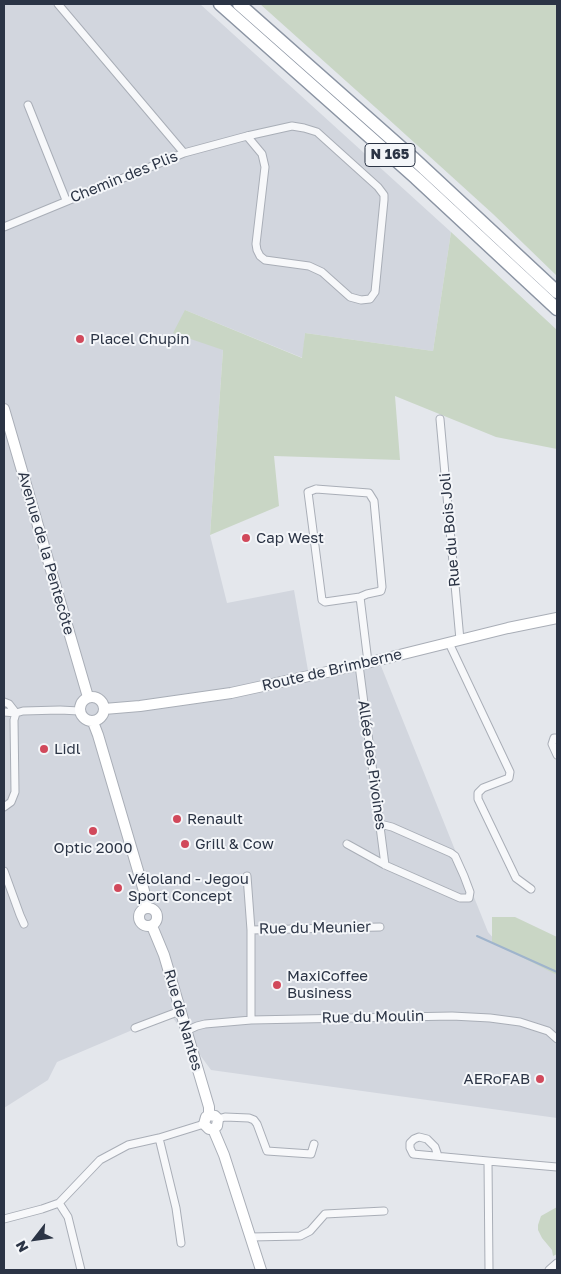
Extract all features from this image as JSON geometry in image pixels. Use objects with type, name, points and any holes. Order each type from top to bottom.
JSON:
[{"type":"highway","name":"N 165","points":[[220,4],[430,190],[557,309]]},
{"type":"highway","name":"N 165","points":[[239,4],[427,171],[557,292]]},
{"type":"main road","name":"Avenue de la Pentecôte","points":[[4,409],[88,697]]},
{"type":"main road","name":"Route de Brimberne","points":[[104,709],[140,706],[231,693],[557,618]]},
{"type":"main road","points":[[88,697],[99,699],[104,709],[100,719],[93,722],[82,718],[79,711],[80,704],[88,697]]},
{"type":"main road","name":"Rue de Nantes","points":[[93,722],[144,891],[146,908],[140,912],[139,921],[143,925],[152,926],[164,955],[209,1107],[211,1122],[224,1155],[262,1270]]},
{"type":"street","points":[[58,4],[184,153]]},
{"type":"street","points":[[28,105],[66,200]]},
{"type":"street","name":"Chemin des Plis","points":[[4,227],[184,153],[247,136],[292,126],[304,128],[316,132],[378,187],[384,195],[375,292],[370,299],[361,300],[350,297],[322,272],[309,266],[265,260],[260,256],[256,244],[265,167],[262,154],[247,136]]},
{"type":"street","name":"Rue du Bois Joli","points":[[440,419],[460,640]]},
{"type":"street","points":[[316,489],[368,493],[374,501],[382,587],[381,591],[360,597],[325,602],[322,600],[308,492],[316,489]]},
{"type":"street","name":"Allée des Pivoines","points":[[360,597],[364,663],[380,824],[386,865]]},
{"type":"street","points":[[449,643],[510,772],[509,778],[483,788],[478,793],[478,799],[516,878],[531,889]]},
{"type":"street","points":[[4,702],[9,704],[16,713]]},
{"type":"street","points":[[4,712],[79,711]]},
{"type":"street","points":[[4,807],[11,802],[15,792],[14,720],[16,713]]},
{"type":"street","points":[[557,738],[554,738],[552,744],[557,755]]},
{"type":"street","points":[[347,844],[386,865],[460,898],[469,898],[470,892],[455,856],[392,827],[380,824]]},
{"type":"street","points":[[4,871],[24,924]]},
{"type":"street","name":"Rue du Meunier","points":[[247,876],[251,1020]]},
{"type":"street","name":"Rue du Meunier","points":[[250,930],[380,927]]},
{"type":"street","points":[[135,1028],[180,1011]]},
{"type":"street","name":"Rue du Moulin","points":[[186,1031],[205,1024],[251,1020],[452,1016],[520,1022],[548,1031],[557,1039]]},
{"type":"street","points":[[4,1219],[59,1203],[100,1160],[128,1145],[159,1138],[225,1117],[254,1120],[267,1151],[311,1154],[314,1144]]},
{"type":"street","points":[[159,1138],[176,1208],[181,1243]]},
{"type":"street","points":[[438,1156],[557,1167]]},
{"type":"street","points":[[488,1161],[489,1270]]},
{"type":"street","points":[[59,1203],[68,1218],[81,1270]]},
{"type":"street","points":[[251,1237],[300,1236],[310,1231],[325,1214],[384,1211]]},
{"type":"street","points":[[549,1270],[557,1262]]},
{"type":"shaded area","points":[[4,4],[200,4],[451,232],[433,351],[305,333],[303,358],[185,310],[223,350],[210,535],[227,603],[294,590],[310,682],[381,666],[488,932],[501,947],[557,972],[557,1118],[211,1070],[170,1014],[57,1062],[48,1080],[4,1108]]},
{"type":"green space","points":[[260,4],[557,4],[557,276],[493,214]]},
{"type":"green space","points":[[451,232],[557,330],[557,449],[496,437],[395,396],[400,460],[274,456],[279,506],[210,535],[223,350],[173,333],[185,310],[302,358],[305,333],[433,351]]},
{"type":"green space","points":[[492,917],[515,917],[557,937],[557,975],[492,942]]},
{"type":"green space","points":[[557,1207],[557,1254],[553,1256],[552,1250],[538,1230],[538,1225],[541,1216]]},
{"type":"waterway","points":[[477,936],[557,972]]},
{"type":"place","name":"Placel Chupin","points":[[80,339]]},
{"type":"place","name":"Cap West","points":[[246,538]]},
{"type":"place","name":"Lidl","points":[[44,749]]},
{"type":"place","name":"Renault","points":[[177,819]]},
{"type":"place","name":"Optic 2000","points":[[93,831]]},
{"type":"place","name":"Grill & Cow","points":[[185,844]]},
{"type":"place","name":"Véloland - Jegou Sport Concept","points":[[118,888]]},
{"type":"place","name":"MaxiCoffee Business","points":[[277,985]]},
{"type":"place","name":"AERoFAB","points":[[540,1079]]}]
